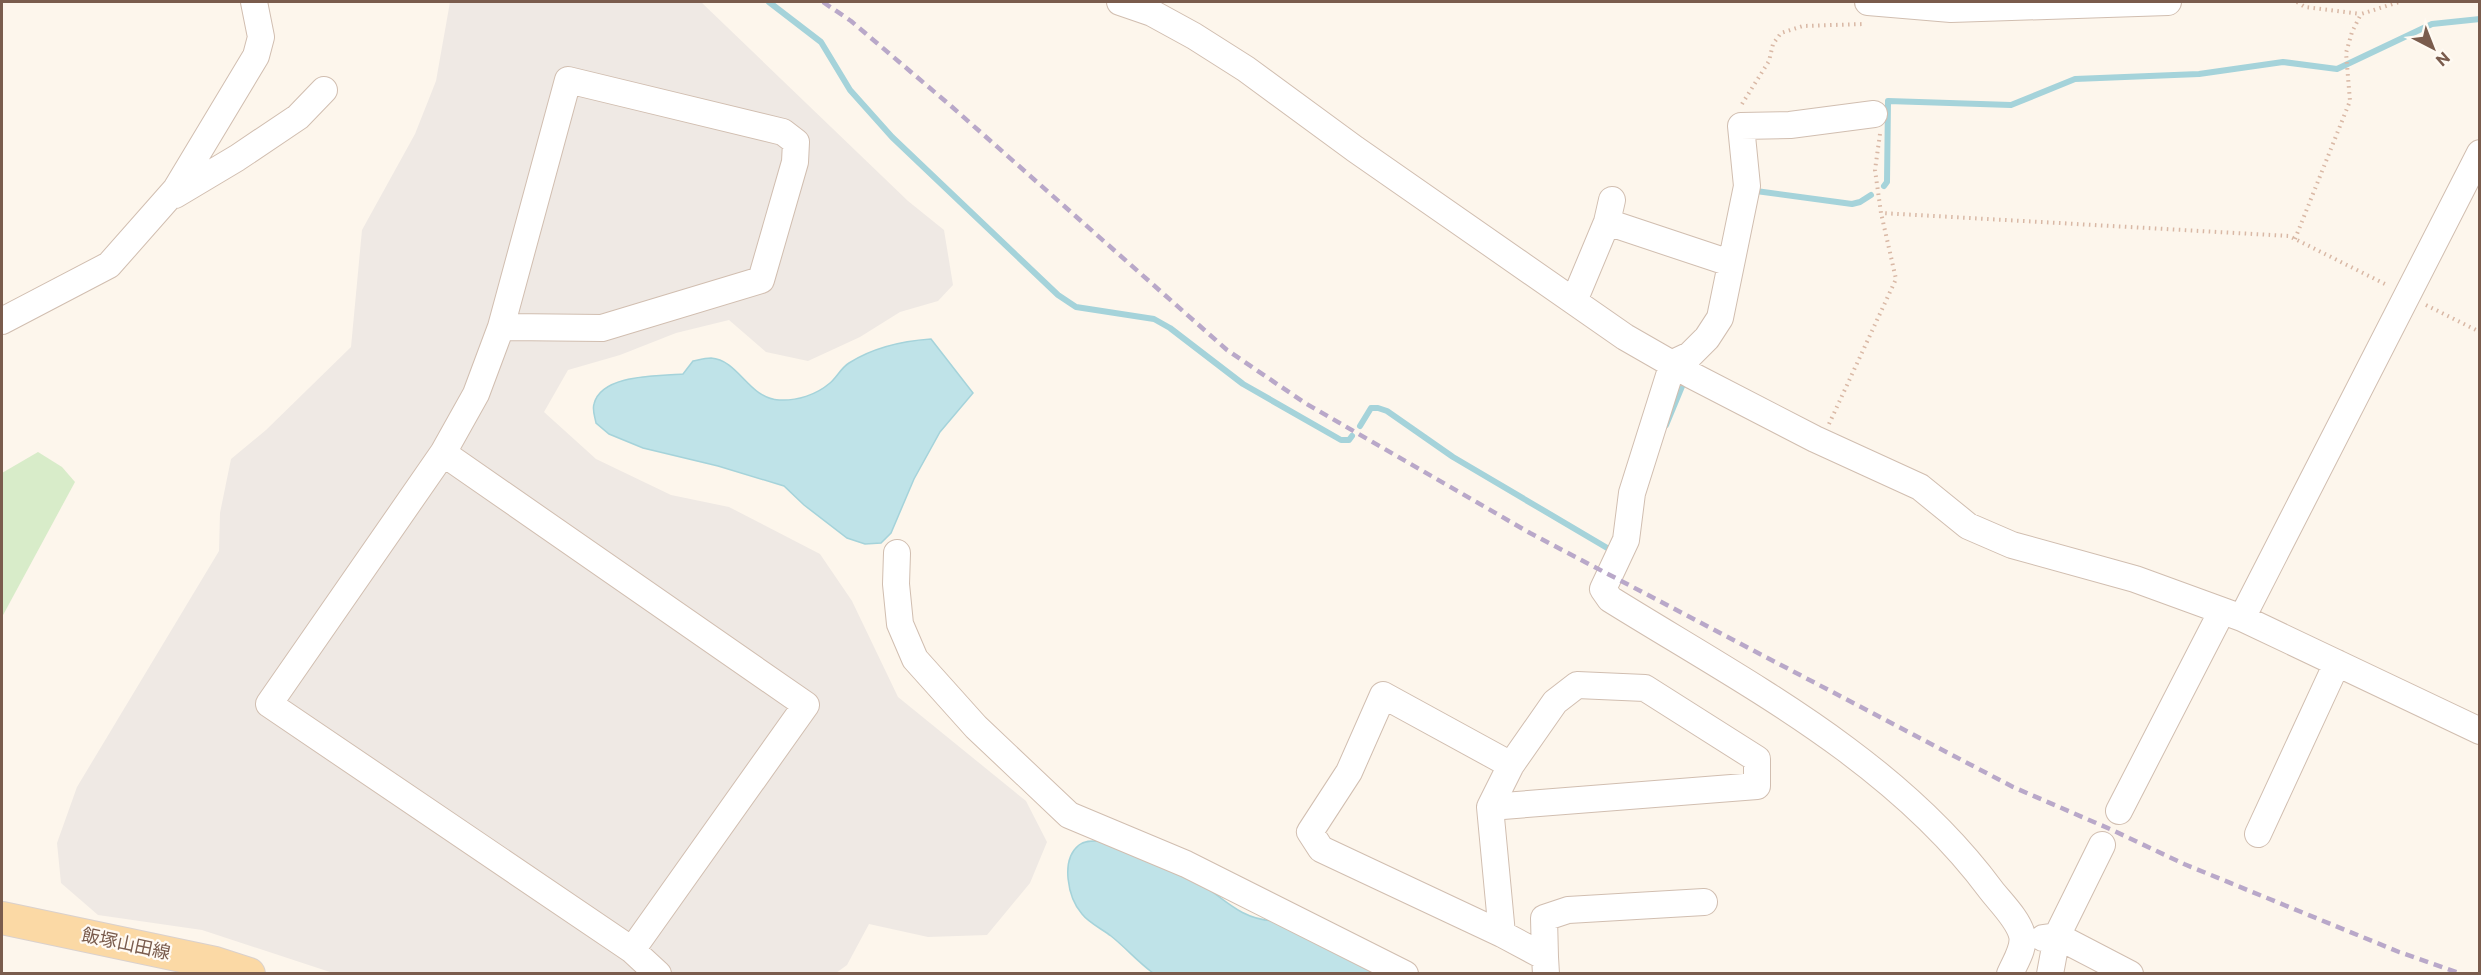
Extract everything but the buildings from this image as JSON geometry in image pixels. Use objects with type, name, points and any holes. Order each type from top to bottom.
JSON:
[{"type":"main road","name":"飯塚山田線","points":[[2,918],[215,963],[249,974]]},
{"type":"street","points":[[2,321],[109,265],[176,189],[256,56],[261,37],[254,2]]},
{"type":"street","points":[[1120,2],[1152,13],[1246,69],[1365,156],[1625,337],[1821,442],[1920,487],[1968,526],[2012,545],[2135,579],[2232,614],[2480,731]]},
{"type":"street","points":[[1870,13],[2168,2]]},
{"type":"street","points":[[501,327],[602,328],[761,280],[795,162],[796,142],[783,132],[568,80],[501,327],[476,394],[443,453],[270,704],[632,950],[658,974]]},
{"type":"street","points":[[167,200],[237,158],[298,117],[324,90]]},
{"type":"street","points":[[1874,114],[1790,125],[1741,126],[1747,186],[1720,318],[1707,338],[1690,356],[1683,370],[1632,493],[1620,552],[1603,589],[1610,598],[1800,716],[1878,774],[1927,817],[1971,863],[2016,924],[2022,936],[2022,942],[2010,974]]},
{"type":"street","points":[[2119,811],[2232,614],[2408,295],[2480,153]]},
{"type":"street","points":[[1574,302],[1610,211],[1730,263]]},
{"type":"street","points":[[443,453],[806,705],[632,950]]},
{"type":"street","points":[[897,553],[896,584],[900,624],[915,659],[976,727],[1069,815],[1186,864],[1406,974]]},
{"type":"street","points":[[2258,834],[2337,663]]},
{"type":"street","points":[[1490,807],[1757,786],[1757,759],[1645,688],[1577,685],[1555,702],[1511,765],[1490,807],[1502,934]]},
{"type":"street","points":[[1511,765],[1383,695],[1349,772],[1310,832],[1321,849],[1502,934],[1546,965]]},
{"type":"street","points":[[2050,974],[2057,936],[2102,845]]},
{"type":"street","points":[[1546,965],[1544,918],[1568,910],[1704,902]]},
{"type":"street","points":[[2022,942],[2057,936],[2130,974]]},
{"type":"path","points":[[2297,2],[2306,7],[2361,14],[2399,2]]},
{"type":"path","points":[[1741,126],[1742,105],[1769,61],[1773,44],[1781,33],[1803,26],[1870,13]]},
{"type":"path","points":[[2295,239],[2350,101],[2346,53],[2352,32],[2361,14]]},
{"type":"path","points":[[1821,442],[1896,279],[1881,213],[1875,170],[1881,128],[1874,114]]},
{"type":"path","points":[[1881,213],[2289,236],[2480,332]]},
{"type":"shaded area","points":[[450,2],[701,2],[908,201],[944,230],[953,285],[938,301],[900,312],[860,337],[808,361],[766,352],[729,320],[676,333],[620,355],[568,370],[544,412],[596,459],[671,495],[729,507],[820,554],[852,601],[898,697],[1026,801],[1047,842],[1030,883],[987,935],[928,937],[869,924],[847,965],[836,973],[333,973],[202,930],[98,915],[61,883],[57,843],[77,787],[219,551],[220,513],[231,459],[266,430],[351,347],[362,230],[415,134],[436,81]]},
{"type":"green space","points":[[38,452],[62,467],[75,482],[2,617],[2,473]]},
{"type":"water","points":[[931,339],[973,393],[940,432],[914,479],[891,533],[881,543],[865,544],[847,538],[804,505],[784,486],[718,466],[643,448],[609,434],[596,423],[593,411],[599,394],[607,387],[632,378],[683,374],[693,361],[711,358],[729,365],[759,393],[768,398],[793,399],[819,391],[830,383],[846,365],[868,353],[899,343]]},
{"type":"water","points":[[1101,841],[1178,871],[1199,882],[1238,910],[1260,919],[1274,921],[1381,973],[1153,973],[1111,936],[1085,917],[1073,899],[1068,879],[1069,860],[1073,852],[1084,842]]},
{"type":"waterway","points":[[769,2],[821,42],[850,90],[892,137],[1058,295],[1076,307],[1154,319],[1170,328],[1243,384],[1341,440],[1349,440],[1352,436]]},
{"type":"waterway","points":[[1884,186],[1887,182],[1888,101],[2011,105],[2075,79],[2199,74],[2283,62],[2337,69],[2432,24],[2480,19]]},
{"type":"waterway","points":[[1755,196],[1756,191],[1852,204],[1871,195]]},
{"type":"waterway","points":[[1666,425],[1685,379]]},
{"type":"waterway","points":[[1360,426],[1371,408],[1387,411],[1453,457],[1614,552]]},
{"type":"railway","points":[[823,2],[851,21],[951,106],[1227,350],[1305,403],[1530,533],[2013,787],[2184,864],[2399,952],[2462,974]]}]
